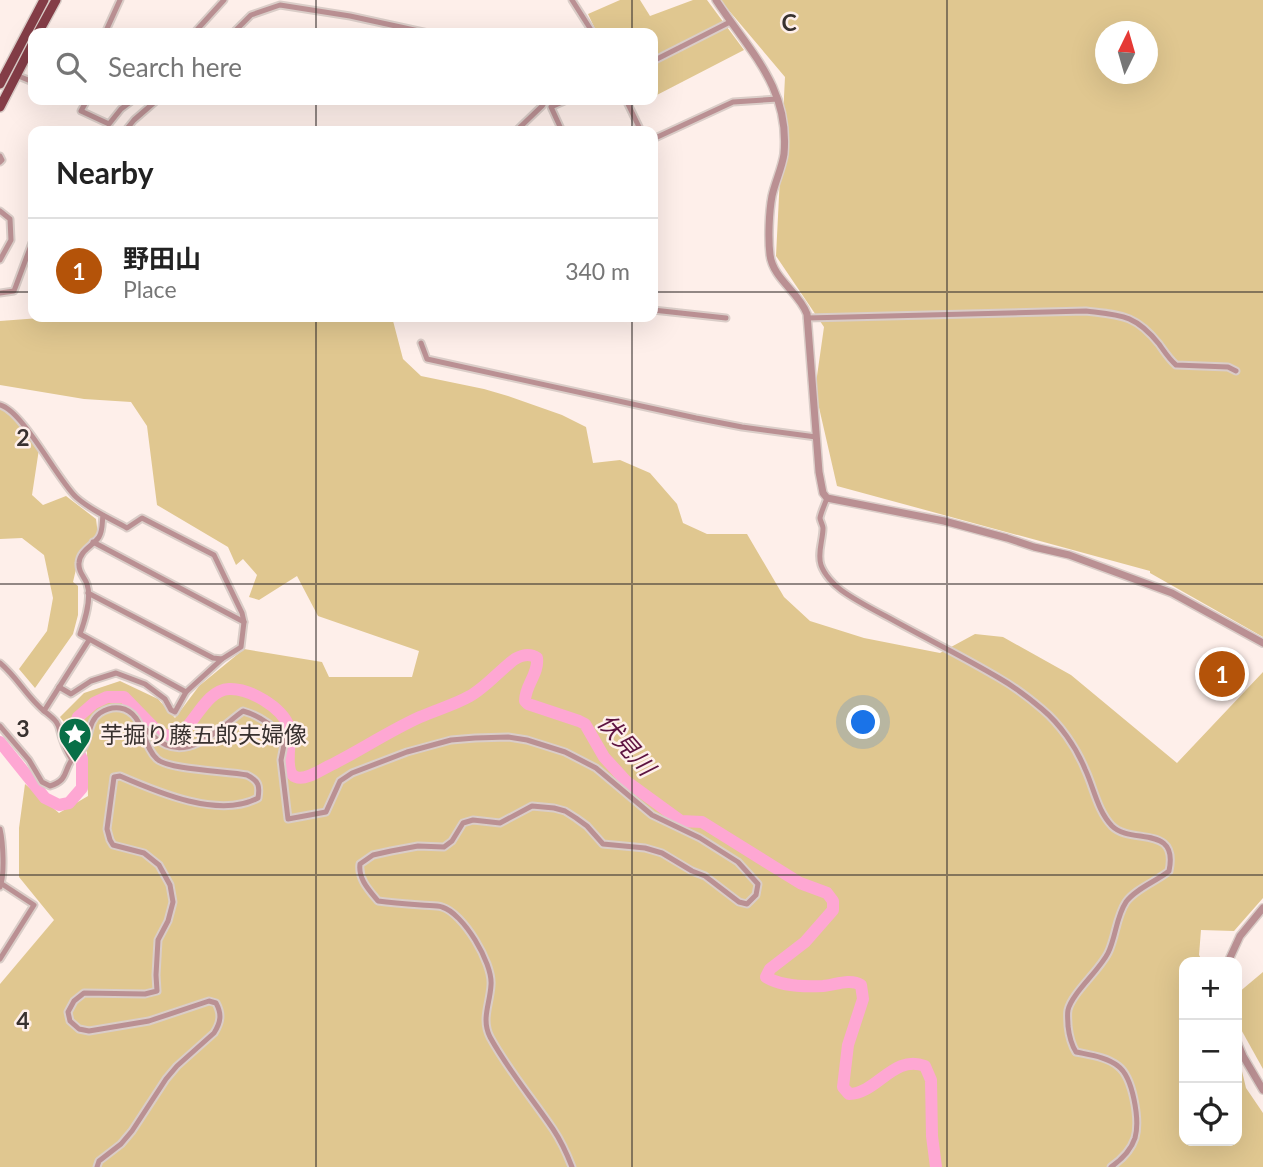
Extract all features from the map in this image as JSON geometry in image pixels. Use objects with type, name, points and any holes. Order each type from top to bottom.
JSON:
[{"type":"main road","points":[[29,28],[44,0]]},
{"type":"main road","points":[[41,28],[56,0]]},
{"type":"main road","points":[[0,84],[28,31]]},
{"type":"main road","points":[[0,107],[28,52]]},
{"type":"street","points":[[107,28],[120,0]]},
{"type":"street","points":[[199,28],[225,0]]},
{"type":"street","points":[[572,0],[590,28]]},
{"type":"street","points":[[716,0],[766,72],[782,113],[784,156],[772,198],[770,255],[772,266],[804,306],[807,318],[816,438],[821,483],[827,498],[958,524],[1069,555],[1172,593],[1263,643]]},
{"type":"street","points":[[238,28],[251,15],[280,5],[405,28]]},
{"type":"street","points":[[658,58],[730,22]]},
{"type":"street","points":[[16,75],[28,80]]},
{"type":"street","points":[[658,136],[733,102],[778,99]]},
{"type":"street","points":[[84,105],[81,111],[109,124],[126,105]]},
{"type":"street","points":[[129,126],[152,105]]},
{"type":"street","points":[[521,126],[542,105]]},
{"type":"street","points":[[556,105],[551,107],[560,126]]},
{"type":"street","points":[[628,105],[638,126]]},
{"type":"street","points":[[0,156],[0,162]]},
{"type":"street","points":[[0,211],[10,219],[11,240],[0,260]]},
{"type":"street","points":[[0,293],[14,291],[28,253]]},
{"type":"street","points":[[658,311],[726,318]]},
{"type":"street","points":[[807,318],[1086,311],[1132,319],[1147,330],[1176,365],[1228,367],[1236,371]]},
{"type":"street","points":[[421,344],[427,359],[696,418],[816,438]]},
{"type":"street","points":[[0,405],[13,414],[40,447],[74,496],[127,528],[142,518],[215,555],[242,612],[244,622],[241,647],[222,659],[186,692],[175,712],[165,699],[145,684],[116,673],[91,681],[71,694],[59,687]]},
{"type":"street","points":[[827,498],[820,518],[823,528],[819,559],[830,580],[865,605],[1001,679],[1042,709],[1054,720],[1073,746],[1086,769],[1098,804],[1114,828],[1150,837],[1163,843],[1170,851],[1172,860],[1169,871],[1131,896],[1125,903],[1107,954],[1072,1000],[1068,1011],[1068,1029],[1076,1052],[1105,1059],[1119,1066],[1127,1077],[1133,1095],[1137,1125],[1135,1139],[1121,1160],[1111,1167]]},
{"type":"street","points":[[103,514],[100,535],[83,553],[79,562],[88,593],[86,615],[80,634],[186,692]]},
{"type":"street","points":[[93,542],[244,622]]},
{"type":"street","points":[[88,593],[213,658],[222,659]]},
{"type":"street","points":[[44,711],[89,640]]},
{"type":"street","points":[[0,663],[12,674],[27,696],[55,719],[60,726],[63,742],[73,759]]},
{"type":"street","points":[[0,726],[29,761],[42,782],[50,786],[65,778],[73,759],[83,749],[93,718],[110,707],[131,712],[140,725],[167,746],[186,748],[212,734],[243,711],[251,713],[284,737],[281,760],[288,819],[326,812],[340,781],[407,752],[451,740],[508,737],[527,740],[565,752],[596,768],[652,815],[701,838],[744,867],[758,884],[756,895],[747,904],[738,902],[705,876],[662,853],[645,848],[603,844],[587,827],[565,811],[532,806],[500,823],[473,820],[463,823],[452,841],[444,847],[418,846],[391,851],[373,855],[360,864],[359,871],[365,886],[379,901],[441,907],[460,920],[477,944],[491,977],[485,1023],[488,1033],[515,1078],[554,1130],[572,1167]]},
{"type":"street","points":[[97,1167],[99,1161],[121,1144],[132,1131],[177,1066],[215,1032],[221,1012],[216,1003],[209,1001],[149,1021],[89,1031],[79,1029],[70,1021],[68,1012],[74,1001],[84,993],[157,992],[158,940],[173,901],[170,885],[159,865],[144,853],[113,845],[110,840],[107,829],[114,777],[120,776],[161,794],[224,806],[244,805],[258,798],[259,791],[255,779],[247,775],[180,767],[159,760],[148,746],[140,725]]},
{"type":"street","points":[[0,829],[1,886],[34,905],[0,959]]},
{"type":"street","points":[[1230,957],[1240,936],[1263,908]]},
{"type":"street","points":[[1242,1054],[1263,1090]]},
{"type":"shaded area","points":[[620,0],[640,0],[650,16],[693,0],[707,0],[744,50],[658,94],[658,28],[595,28],[588,14]]},
{"type":"shaded area","points":[[720,0],[1263,0],[1263,637],[1150,571],[837,486],[815,390],[824,327],[776,256],[785,77]]},
{"type":"shaded area","points":[[28,319],[28,322],[393,322],[403,359],[421,376],[484,389],[562,415],[586,427],[593,463],[620,460],[650,473],[677,504],[683,523],[707,534],[747,534],[784,597],[810,621],[864,638],[940,653],[975,634],[1003,637],[1071,675],[1177,763],[1263,672],[1263,898],[1234,931],[1201,930],[1200,957],[1179,957],[1179,1146],[1242,1146],[1242,1071],[1246,1088],[1263,1113],[1263,1167],[0,1167],[0,984],[54,920],[19,877],[19,828],[25,784],[59,813],[88,796],[87,752],[60,717],[84,693],[120,681],[158,699],[175,718],[199,686],[244,649],[322,662],[329,677],[412,677],[419,651],[318,616],[297,576],[259,600],[249,597],[257,575],[243,559],[236,565],[228,547],[157,505],[147,426],[131,402],[84,399],[0,385],[0,321]]},
{"type":"shaded area","points":[[0,407],[4,408],[39,449],[32,495],[43,505],[66,496],[96,519],[98,535],[80,552],[73,582],[78,586],[78,615],[73,634],[35,688],[19,669],[47,631],[53,598],[44,555],[22,538],[0,539]]},
{"type":"shaded area","points":[[1263,972],[1263,1069],[1242,1031],[1242,990]]},
{"type":"waterway","name":"伏見川","points":[[0,742],[45,798],[59,805],[69,803],[82,788],[82,759],[73,741],[73,730],[78,717],[94,703],[107,697],[124,697],[159,733],[175,738],[206,702],[221,691],[229,689],[255,695],[279,712],[290,732],[290,769],[292,774],[300,778],[314,774],[409,722],[470,696],[520,656],[534,656],[537,658],[537,664],[527,690],[525,701],[528,704],[585,724],[604,757],[626,781],[681,821],[702,822],[800,883],[827,893],[833,901],[833,910],[805,942],[770,969],[766,977],[801,986],[847,982],[861,985],[863,999],[848,1045],[843,1087],[849,1094],[859,1092],[904,1065],[925,1066],[931,1080],[932,1136],[936,1167]]},
{"type":"place","name":"野田山","points":[[1222,674]]},
{"type":"place","name":"芋掘り藤五郎夫婦像","points":[[75,764]]}]
